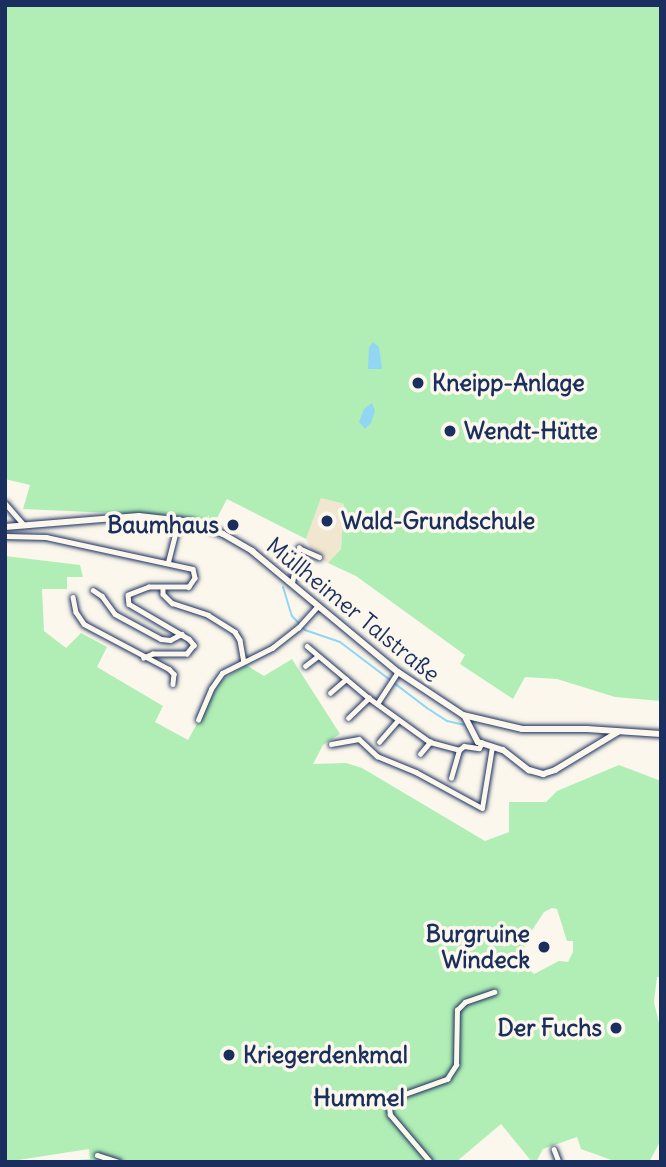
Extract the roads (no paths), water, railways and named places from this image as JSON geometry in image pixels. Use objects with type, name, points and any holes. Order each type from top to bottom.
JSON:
[{"type":"main road","name":"Müllheimer Talstraße","points":[[5,527],[132,516],[192,522],[246,547],[398,672],[463,715],[522,729],[596,729],[661,734]]},
{"type":"main road","points":[[463,715],[471,726],[473,737],[507,753],[529,769],[543,774],[555,770],[619,731]]},
{"type":"main road","points":[[471,726],[478,719]]},
{"type":"main road","points":[[596,729],[601,742]]},
{"type":"street","points":[[5,503],[24,525]]},
{"type":"street","points":[[168,562],[179,519]]},
{"type":"street","points":[[44,523],[46,537]]},
{"type":"street","points":[[5,536],[46,537],[191,567],[195,575],[189,587],[138,589],[128,595],[128,602],[182,634],[194,645],[187,654],[153,654],[144,658]]},
{"type":"street","points":[[292,584],[299,548],[319,557]]},
{"type":"street","points":[[163,587],[163,594],[172,603],[208,615],[224,625],[240,640],[244,662]]},
{"type":"street","points":[[93,590],[103,596],[115,614],[161,639],[170,640],[182,634]]},
{"type":"street","points":[[73,597],[76,612],[84,624],[174,674],[173,684]]},
{"type":"street","points":[[198,720],[211,689],[222,673],[272,648],[298,628],[317,607]]},
{"type":"street","points":[[307,646],[369,698],[430,742],[458,750],[466,746],[477,749],[482,743]]},
{"type":"street","points":[[305,666],[317,657]]},
{"type":"street","points":[[377,704],[398,672]]},
{"type":"street","points":[[330,694],[346,679]]},
{"type":"street","points":[[348,718],[369,698]]},
{"type":"street","points":[[379,742],[398,720]]},
{"type":"street","points":[[331,744],[349,739],[362,741],[377,757],[416,772],[482,808],[492,747]]},
{"type":"street","points":[[419,754],[430,742]]},
{"type":"street","points":[[451,778],[458,750]]},
{"type":"street","points":[[430,1162],[390,1115],[388,1100],[447,1079],[456,1065],[457,1010],[465,1002],[494,992]]},
{"type":"street","points":[[554,1149],[559,1162]]},
{"type":"street","points":[[97,1155],[119,1162]]},
{"type":"water","points":[[373,342],[379,347],[382,369],[368,369],[369,347]]},
{"type":"water","points":[[372,403],[375,411],[371,423],[365,429],[359,422],[364,409]]},
{"type":"waterway","points":[[283,587],[292,616],[305,630],[340,642],[427,708],[447,721],[464,725]]},
{"type":"place","name":"Kneipp-Anlage","points":[[418,383]]},
{"type":"place","name":"Wendt-Hütte","points":[[450,431]]},
{"type":"place","name":"Wald-Grundschule","points":[[327,521]]},
{"type":"place","name":"Baumhaus","points":[[233,525]]},
{"type":"place","name":"Burgruine Windeck","points":[[544,947]]},
{"type":"place","name":"Der Fuchs","points":[[616,1028]]},
{"type":"place","name":"Kriegerdenkmal","points":[[229,1055]]},
{"type":"district","name":"Hummel","points":[[359,1098]]}]
